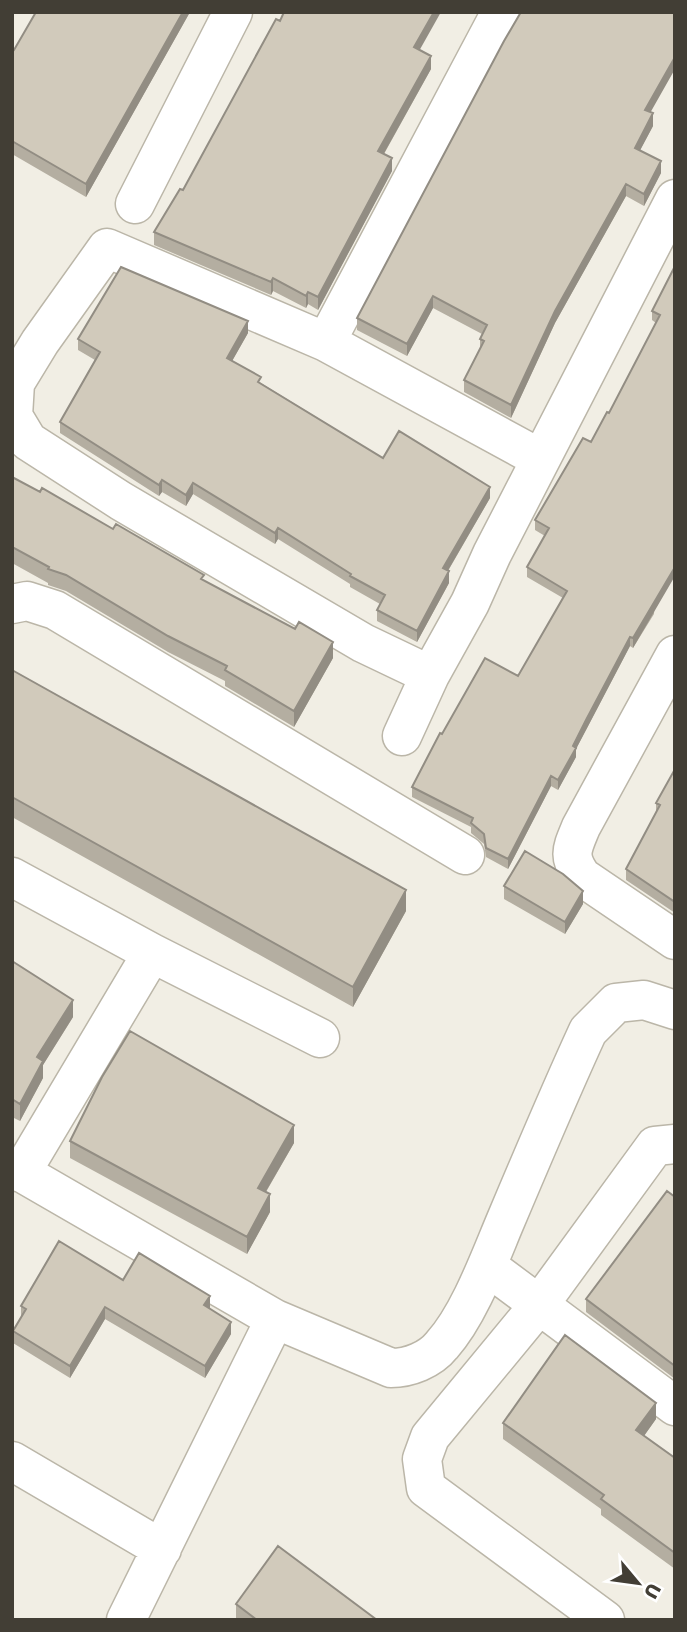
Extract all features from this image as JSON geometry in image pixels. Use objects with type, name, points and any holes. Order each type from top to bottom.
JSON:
[{"type":"street","points":[[135,204],[233,12]]},
{"type":"street","points":[[326,342],[501,12]]},
{"type":"street","points":[[402,736],[430,675],[470,603],[492,554],[675,199]]},
{"type":"street","points":[[430,675],[363,643],[121,501],[28,441],[13,416],[15,383],[40,342],[107,248],[326,342],[541,459]]},
{"type":"street","points":[[12,604],[27,601],[55,610],[465,855]]},
{"type":"street","points":[[675,655],[581,827],[571,852],[573,865],[582,877],[675,940]]},
{"type":"street","points":[[12,877],[152,953],[320,1038]]},
{"type":"street","points":[[152,953],[17,1170],[275,1318],[391,1368],[405,1368],[422,1361],[441,1347],[457,1324],[486,1266],[588,1031],[616,1003],[644,1000],[675,1010]]},
{"type":"street","points":[[605,1620],[426,1488],[422,1459],[430,1437],[539,1305],[655,1146],[675,1144]]},
{"type":"street","points":[[486,1266],[675,1406]]},
{"type":"street","points":[[126,1620],[275,1318]]},
{"type":"street","points":[[12,1461],[162,1549]]},
{"type":"building","points":[[36,12],[183,12],[86,184],[12,141],[12,49],[14,50]]},
{"type":"building","points":[[284,12],[434,12],[414,47],[431,56],[378,151],[392,158],[318,297],[308,292],[306,296],[273,278],[271,282],[154,232],[180,189],[183,190],[276,19],[280,21]]},
{"type":"building","points":[[521,12],[675,12],[675,57],[645,110],[653,113],[635,148],[661,161],[644,194],[626,184],[555,311],[511,405],[464,380],[484,341],[480,339],[487,325],[433,296],[407,344],[357,318]]},
{"type":"building","points":[[675,266],[675,567],[633,638],[630,637],[573,746],[576,748],[558,780],[551,776],[508,859],[486,848],[484,834],[471,823],[473,818],[412,787],[440,733],[442,734],[485,658],[518,676],[567,591],[527,567],[549,528],[535,520],[583,438],[591,442],[607,412],[609,413],[660,315],[652,311]]},
{"type":"building","points":[[121,267],[248,321],[227,358],[261,377],[258,382],[383,458],[399,431],[490,487],[443,568],[449,571],[417,631],[377,610],[385,595],[350,576],[351,574],[278,528],[275,533],[193,483],[186,495],[162,480],[159,485],[60,422],[100,352],[78,339]]},
{"type":"building","points":[[12,477],[40,492],[42,488],[113,529],[116,524],[204,575],[201,579],[295,629],[299,622],[333,642],[294,711],[225,670],[227,666],[168,636],[66,575],[48,569],[49,567],[12,547]]},
{"type":"building","points":[[12,670],[406,890],[353,987],[12,797]]},
{"type":"building","points":[[675,769],[675,902],[626,869],[660,805],[656,803]]},
{"type":"building","points":[[525,851],[563,874],[583,891],[565,922],[504,886]]},
{"type":"building","points":[[12,961],[73,1000],[37,1057],[43,1061],[20,1104],[12,1099]]},
{"type":"building","points":[[130,1031],[294,1125],[258,1188],[270,1194],[247,1237],[70,1141],[102,1077]]},
{"type":"building","points":[[667,1191],[675,1197],[675,1366],[586,1299]]},
{"type":"building","points":[[59,1241],[123,1280],[139,1253],[210,1296],[204,1305],[231,1322],[205,1366],[105,1307],[70,1366],[13,1331],[26,1309],[21,1306]]},
{"type":"building","points":[[565,1335],[656,1403],[636,1430],[675,1458],[675,1553],[601,1499],[604,1495],[503,1423]]},
{"type":"building","points":[[278,1546],[377,1620],[257,1620],[236,1604]]}]
